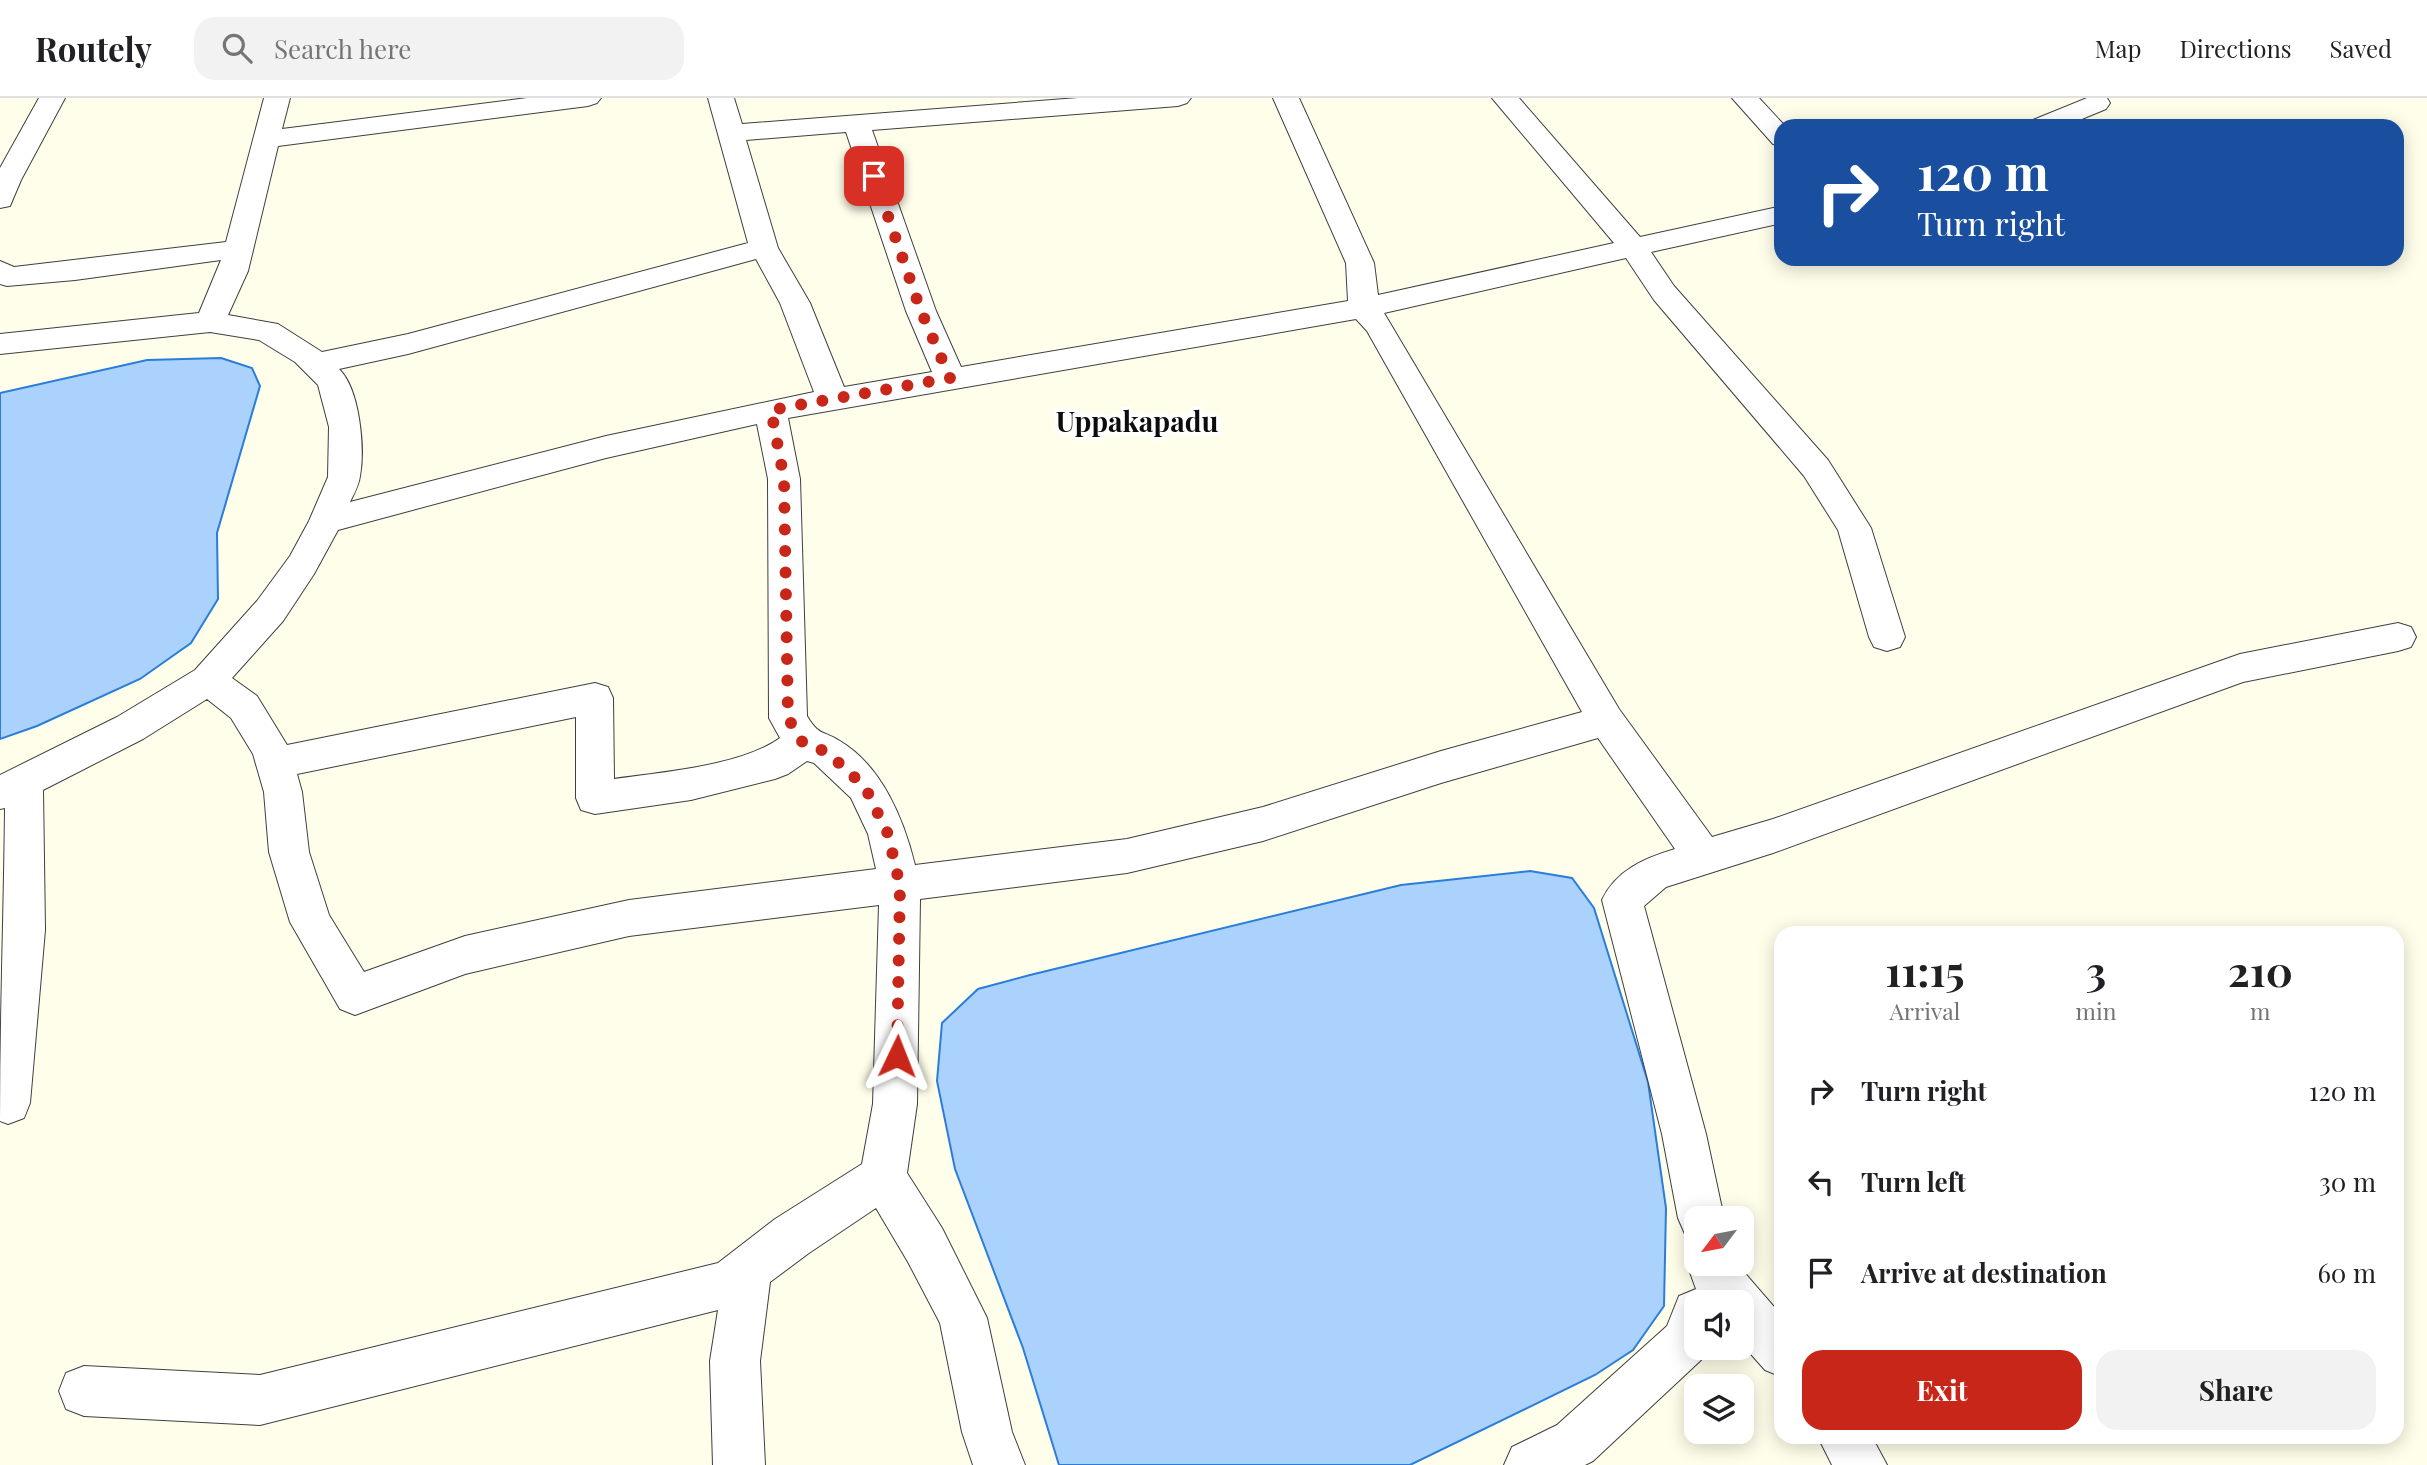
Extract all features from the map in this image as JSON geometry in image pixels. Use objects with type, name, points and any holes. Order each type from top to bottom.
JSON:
[{"type":"street","points":[[0,200],[7,180],[52,98]]},
{"type":"street","points":[[210,322],[233,271],[276,98]]},
{"type":"street","points":[[267,139],[589,98]]},
{"type":"street","points":[[721,98],[738,166],[764,248],[795,303],[833,399]]},
{"type":"street","points":[[731,133],[1105,101],[1178,98]]},
{"type":"street","points":[[1286,98],[1360,263],[1364,307],[1393,350],[1606,720],[1704,858]]},
{"type":"street","points":[[1505,98],[1634,247],[1664,293],[1816,468],[1854,528],[1887,637]]},
{"type":"street","points":[[1745,98],[1774,129]]},
{"type":"street","points":[[2059,119],[2097,103]]},
{"type":"street","points":[[856,122],[921,311],[950,378]]},
{"type":"street","points":[[326,521],[606,447],[771,410],[1364,307],[1774,216]]},
{"type":"street","points":[[315,364],[408,344],[764,248]]},
{"type":"street","points":[[0,270],[7,277],[75,271],[238,249]]},
{"type":"street","points":[[0,344],[210,322],[267,331],[315,364],[333,381],[345,427],[344,477],[326,521],[302,565],[270,611],[208,680],[130,727],[12,788],[24,930],[8,1103]]},
{"type":"street","points":[[771,410],[784,479],[788,718],[803,743],[827,752],[865,787],[888,834],[900,886],[895,1104],[883,1177],[925,1245],[963,1318],[987,1432],[999,1465]]},
{"type":"street","points":[[1699,1206],[1684,1134],[1622,900],[1653,873],[1773,836],[2240,668],[2398,637]]},
{"type":"street","points":[[208,680],[244,707],[271,750],[283,792],[289,852],[311,922],[355,995],[465,955],[629,918],[1127,856],[1263,824],[1441,767],[1606,720]]},
{"type":"street","points":[[275,763],[595,698],[595,798],[691,784],[775,763],[803,743]]},
{"type":"street","points":[[84,1391],[260,1400],[526,1332],[729,1284],[792,1236],[883,1177]]},
{"type":"street","points":[[738,1465],[735,1361],[748,1270]]},
{"type":"street","points":[[1754,1328],[1774,1346]]},
{"type":"street","points":[[1530,1465],[1575,1443],[1684,1343]]},
{"type":"street","points":[[1848,1444],[1861,1465]]},
{"type":"water","points":[[221,358],[252,368],[260,386],[217,533],[218,599],[191,643],[140,679],[37,726],[0,739],[0,393],[147,360]]},
{"type":"water","points":[[1530,871],[1572,878],[1594,908],[1648,1082],[1666,1208],[1664,1306],[1633,1350],[1595,1375],[1410,1465],[1059,1465],[1023,1348],[955,1169],[937,1081],[942,1023],[978,989],[1030,975],[1401,885]]},
{"type":"district","name":"Uppakapadu","points":[[1137,420]]},
{"type":"route","points":[[874,176],[921,311],[950,378],[771,410],[784,479],[788,718],[803,743],[827,752],[865,787],[888,834],[900,886],[897,1056]]}]
